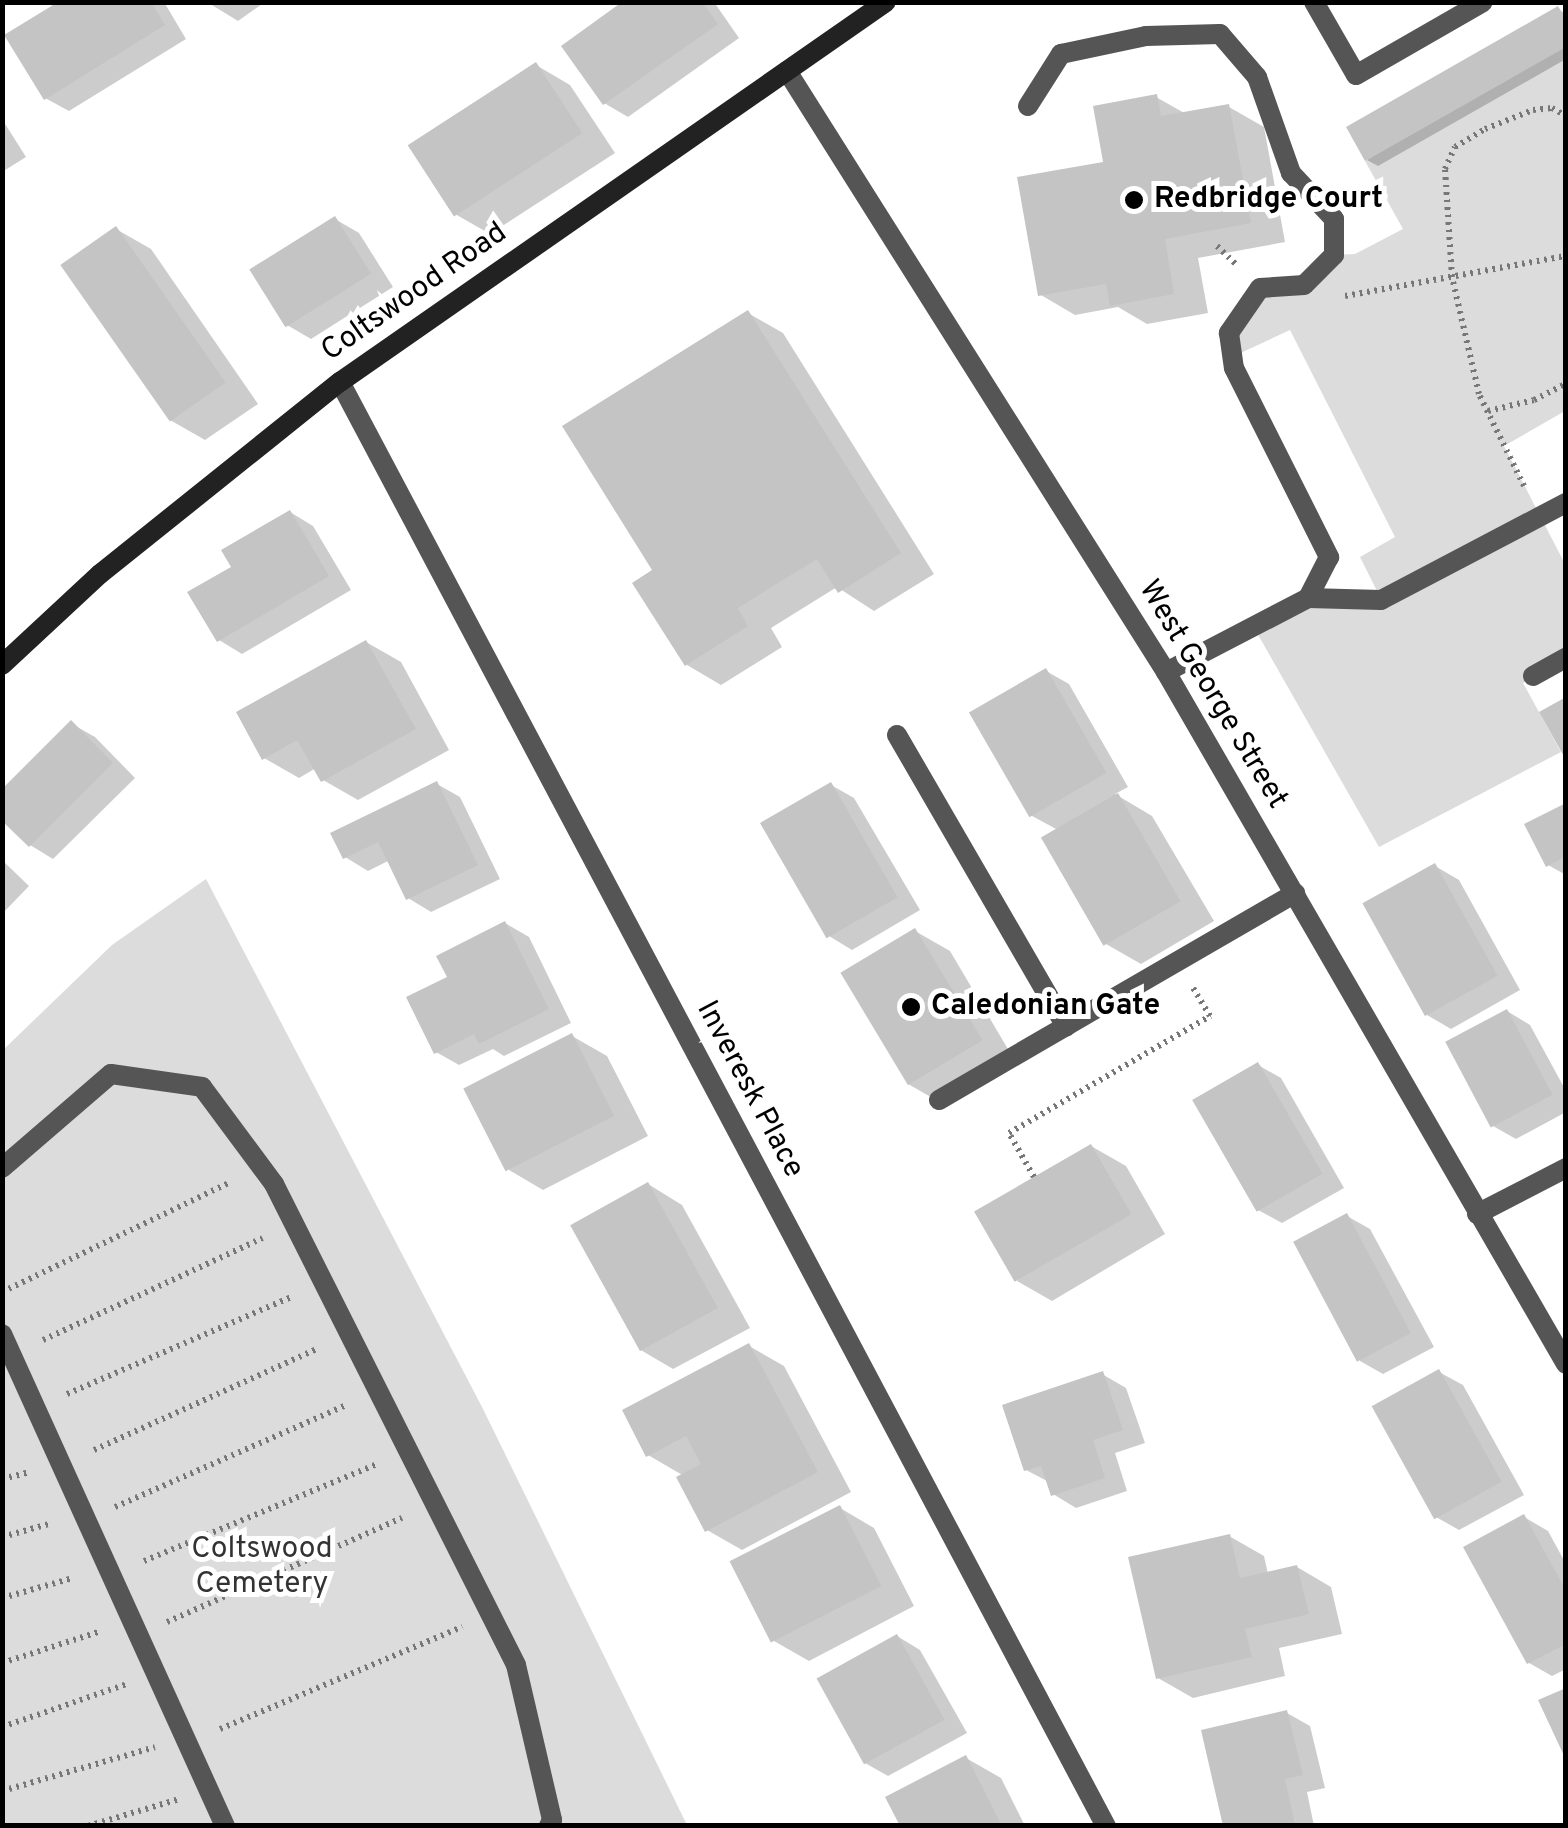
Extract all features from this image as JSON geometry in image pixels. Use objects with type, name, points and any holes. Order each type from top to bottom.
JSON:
[{"type":"main road","name":"Coltswood Road","points":[[2,665],[100,574],[340,382],[886,2]]},
{"type":"street","points":[[1314,2],[1356,75],[1483,2]]},
{"type":"street","points":[[1028,106],[1060,54],[1146,36],[1220,34],[1257,76],[1291,173],[1334,219],[1334,255],[1304,285],[1260,288],[1228,334],[1234,368],[1329,557],[1308,598]]},
{"type":"street","name":"West George Street","points":[[786,70],[1166,672],[1566,1364]]},
{"type":"street","name":"Inveresk Place","points":[[340,382],[1106,1826]]},
{"type":"street","points":[[1166,672],[1308,598],[1381,600],[1566,503]]},
{"type":"street","points":[[1533,676],[1566,658]]},
{"type":"street","points":[[897,734],[1066,1026]]},
{"type":"street","points":[[938,1100],[1295,893]]},
{"type":"street","points":[[2,1168],[112,1074],[202,1087],[261,1168],[294,1224],[516,1666],[552,1820],[549,1826]]},
{"type":"street","points":[[1477,1214],[1566,1168]]},
{"type":"street","points":[[5,1340],[225,1826]]},
{"type":"path","points":[[1540,519],[1479,394],[1452,276],[1445,169],[1456,147],[1485,129],[1534,110],[1552,108],[1566,116]]},
{"type":"path","points":[[1304,285],[1335,298],[1566,256]]},
{"type":"path","points":[[1488,411],[1534,400],[1566,384]]},
{"type":"path","points":[[1034,1177],[1009,1133],[1210,1016],[1177,961]]},
{"type":"path","points":[[2,1292],[261,1168]]},
{"type":"path","points":[[5,1340],[38,1343],[294,1224]]},
{"type":"path","points":[[28,1390],[62,1396],[324,1283]]},
{"type":"path","points":[[62,1465],[350,1334]]},
{"type":"path","points":[[2,1537],[110,1509],[378,1390]]},
{"type":"path","points":[[2,1598],[108,1567],[146,1561],[408,1451]]},
{"type":"path","points":[[2,1662],[133,1621],[162,1624],[435,1504]]},
{"type":"path","points":[[2,1792],[218,1730],[322,1689],[490,1614]]},
{"type":"path","points":[[2,1727],[156,1674]]},
{"type":"path","points":[[88,1826],[209,1790]]},
{"type":"green space","points":[[1565,47],[1565,411],[1504,446],[1565,564],[1565,658],[1523,683],[1561,752],[1379,847],[1253,626],[1308,598],[1381,599],[1360,557],[1395,537],[1290,330],[1232,357],[1229,334],[1260,288],[1304,285],[1334,255],[1355,254],[1403,229],[1365,161]]},
{"type":"green space","name":"Coltswood Cemetery","points":[[206,879],[482,1407],[687,1825],[3,1825],[3,1050],[112,945]]},
{"type":"building","points":[[58,2],[151,2],[165,25],[44,100],[4,35]]},
{"type":"building","points":[[622,2],[702,2],[718,24],[603,105],[561,46]]},
{"type":"building","points":[[1558,6],[1566,20],[1566,47],[1365,161],[1346,127]]},
{"type":"building","points":[[536,62],[582,133],[454,217],[408,145]]},
{"type":"building","name":"Redbridge Court","points":[[1157,94],[1161,116],[1229,104],[1251,223],[1165,239],[1174,294],[1110,306],[1106,284],[1038,296],[1017,177],[1103,162],[1093,106]]},
{"type":"building","points":[[335,216],[371,274],[285,327],[249,270]]},
{"type":"building","points":[[116,226],[226,382],[170,421],[60,265]]},
{"type":"building","points":[[748,310],[901,553],[838,593],[817,559],[738,608],[748,626],[685,666],[632,583],[652,570],[562,426]]},
{"type":"building","points":[[290,510],[329,576],[217,642],[187,592],[231,567],[221,550]]},
{"type":"building","points":[[366,640],[416,729],[321,782],[297,740],[262,760],[236,712]]},
{"type":"building","points":[[1046,668],[1106,773],[1029,817],[969,712]]},
{"type":"building","points":[[1566,697],[1566,760],[1539,712]]},
{"type":"building","points":[[71,720],[113,763],[29,847],[2,821],[2,789]]},
{"type":"building","points":[[437,781],[478,865],[406,900],[378,842],[343,859],[330,833]]},
{"type":"building","points":[[831,782],[898,897],[826,938],[760,823]]},
{"type":"building","points":[[1118,793],[1180,901],[1103,946],[1041,837]]},
{"type":"building","points":[[1566,803],[1566,856],[1546,867],[1524,824]]},
{"type":"building","points":[[1435,863],[1498,976],[1425,1016],[1362,903]]},
{"type":"building","points":[[505,921],[549,1009],[479,1044],[474,1034],[434,1054],[406,997],[447,977],[436,956]]},
{"type":"building","name":"Caledonian Gate","points":[[915,928],[982,1040],[908,1085],[840,973]]},
{"type":"building","points":[[1507,1009],[1553,1095],[1491,1128],[1445,1042]]},
{"type":"building","points":[[572,1033],[614,1116],[506,1171],[463,1088]]},
{"type":"building","points":[[1258,1062],[1322,1174],[1257,1212],[1192,1100]]},
{"type":"building","points":[[1091,1144],[1132,1214],[1015,1282],[974,1212]]},
{"type":"building","points":[[648,1182],[718,1308],[640,1351],[570,1225]]},
{"type":"building","points":[[1347,1213],[1411,1333],[1357,1362],[1293,1242]]},
{"type":"building","points":[[749,1343],[818,1472],[705,1532],[676,1477],[701,1464],[686,1436],[646,1457],[622,1410]]},
{"type":"building","points":[[1439,1369],[1502,1482],[1434,1519],[1372,1406]]},
{"type":"building","points":[[1103,1371],[1123,1430],[1093,1440],[1105,1478],[1051,1496],[1041,1466],[1024,1471],[1002,1405]]},
{"type":"building","points":[[840,1505],[881,1586],[771,1642],[730,1561]]},
{"type":"building","points":[[1524,1514],[1566,1591],[1566,1644],[1527,1664],[1463,1547]]},
{"type":"building","points":[[1230,1534],[1240,1578],[1297,1565],[1309,1614],[1245,1629],[1252,1657],[1156,1679],[1128,1557]]},
{"type":"building","points":[[897,1634],[945,1720],[864,1764],[817,1679]]},
{"type":"building","points":[[1566,1688],[1566,1760],[1538,1700]]},
{"type":"building","points":[[1287,1710],[1303,1775],[1285,1779],[1295,1825],[1223,1826],[1201,1730]]},
{"type":"building","points":[[966,1755],[1002,1826],[900,1826],[885,1797]]},
{"type":"place","name":"Redbridge Court","points":[[1134,200]]},
{"type":"place","name":"Caledonian Gate","points":[[911,1007]]}]
